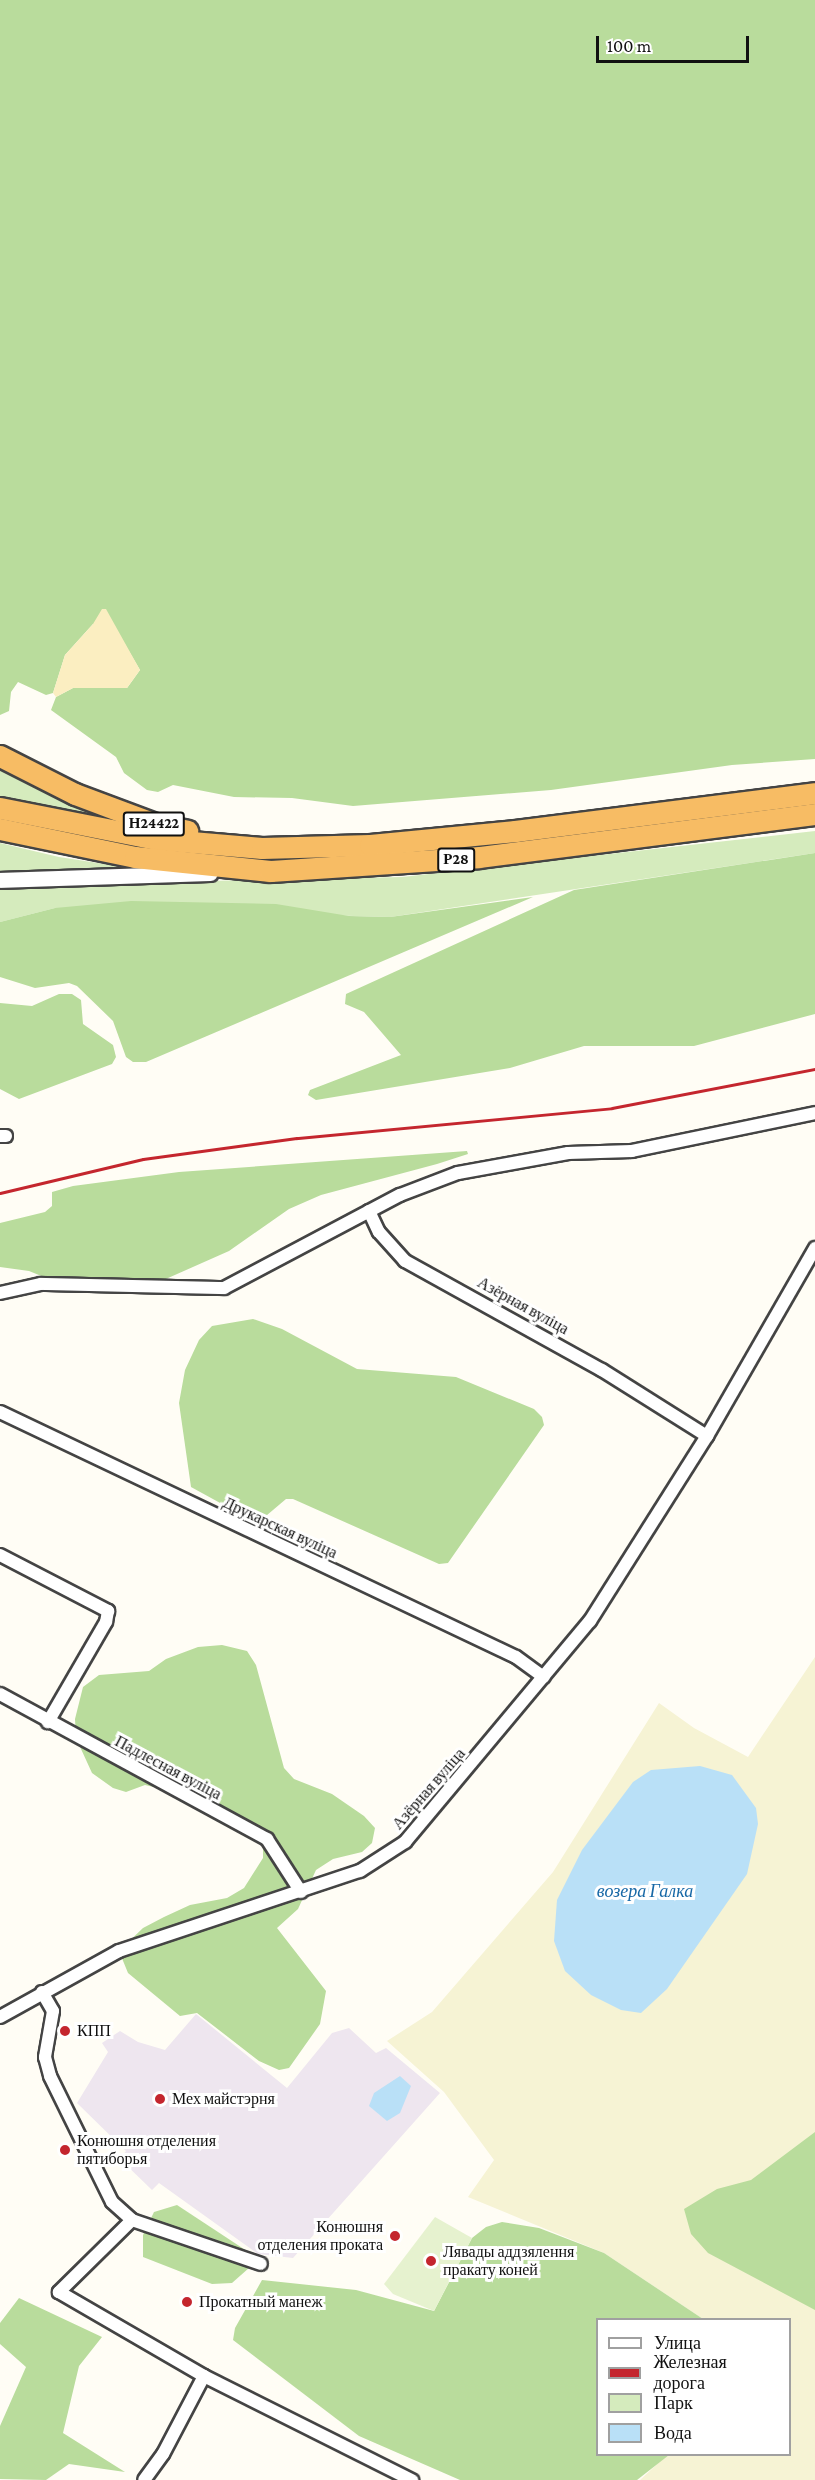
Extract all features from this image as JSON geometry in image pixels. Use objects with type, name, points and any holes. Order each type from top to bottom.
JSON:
[{"type":"highway","name":"Н24422","points":[[0,756],[75,794],[155,824],[198,834],[321,847]]},
{"type":"highway","name":"Р28","points":[[0,808],[166,840],[262,848],[321,847],[515,831],[815,793]]},
{"type":"highway","name":"Р28","points":[[0,829],[135,857],[270,871],[479,858],[815,814]]},
{"type":"street","points":[[0,879],[270,871]]},
{"type":"street","points":[[0,1293],[41,1284],[224,1288],[429,1182],[485,1165],[568,1153],[632,1151],[815,1113]]},
{"type":"street","name":"Азёрная вуліца","points":[[369,1211],[379,1232],[405,1261],[602,1370],[707,1436]]},
{"type":"street","name":"Азёрная вуліца","points":[[1,2014],[119,1951],[224,1914],[301,1892],[360,1870],[405,1842],[590,1621],[707,1436],[815,1248]]},
{"type":"street","name":"Друкарская вуліца","points":[[0,1412],[516,1657],[544,1677]]},
{"type":"street","points":[[0,1555],[108,1611],[106,1622],[48,1722]]},
{"type":"street","name":"Падлесная вуліца","points":[[0,1694],[267,1839],[301,1892]]},
{"type":"street","points":[[42,1992],[53,2011],[45,2057],[50,2076],[112,2202],[132,2220],[261,2264]]},
{"type":"street","points":[[132,2220],[59,2292],[204,2376],[412,2480]]},
{"type":"street","points":[[144,2480],[163,2454],[204,2376]]},
{"type":"shaded area","points":[[815,1657],[815,2480],[640,2480],[666,2456],[791,2456],[791,2318],[702,2318],[604,2253],[468,2197],[494,2160],[444,2092],[387,2041],[432,2012],[553,1872],[659,1703],[694,1728],[748,1757]]},
{"type":"shaded area","points":[[196,2014],[287,2088],[332,2033],[349,2028],[376,2053],[386,2048],[440,2093],[293,2258],[258,2254],[159,2183],[152,2190],[120,2159],[126,2151],[77,2103],[108,2052],[102,2043],[120,2031],[138,2042],[165,2050]]},
{"type":"green space","points":[[0,0],[815,0],[815,759],[732,765],[551,790],[353,806],[292,798],[234,797],[173,785],[158,792],[147,790],[124,773],[116,757],[51,710],[56,697],[73,688],[127,688],[140,670],[123,641],[93,624],[65,655],[53,693],[46,695],[18,682],[11,692],[9,711],[0,715]]},
{"type":"green space","points":[[0,763],[148,829],[0,797]]},
{"type":"green space","points":[[815,831],[815,853],[390,917],[55,908],[0,922],[0,885],[402,877]]},
{"type":"green space","points":[[0,843],[59,857],[143,870],[0,871]]},
{"type":"green space","points":[[815,853],[815,1014],[694,1046],[584,1046],[510,1068],[316,1100],[308,1095],[310,1090],[401,1055],[364,1012],[345,1004],[346,994],[574,890]]},
{"type":"green space","points":[[533,897],[146,1062],[133,1062],[126,1057],[113,1021],[77,986],[69,983],[35,988],[0,977],[0,922],[55,908],[131,901],[276,904],[349,916],[390,917]]},
{"type":"green space","points":[[59,994],[72,994],[81,1000],[83,1024],[113,1045],[116,1057],[112,1064],[19,1099],[0,1089],[0,1003],[32,1006]]},
{"type":"green space","points":[[467,1151],[468,1154],[437,1164],[321,1195],[289,1209],[229,1251],[132,1294],[71,1288],[29,1271],[0,1267],[0,1223],[45,1212],[52,1206],[52,1192],[73,1186],[179,1172]]},
{"type":"green space","points":[[253,1319],[282,1329],[357,1369],[456,1377],[534,1409],[542,1417],[544,1425],[448,1563],[439,1564],[293,1499],[286,1499],[260,1521],[253,1521],[191,1487],[179,1403],[185,1370],[199,1340],[212,1326]]},
{"type":"green space","points":[[222,1645],[247,1651],[256,1665],[284,1768],[294,1779],[332,1794],[364,1816],[375,1828],[372,1843],[362,1852],[333,1859],[316,1870],[298,1909],[277,1928],[326,1991],[320,2024],[289,2068],[279,2070],[259,2061],[197,2013],[180,2016],[128,1973],[119,1951],[143,1928],[164,1917],[190,1905],[227,1898],[244,1888],[263,1858],[263,1839],[188,1795],[145,1785],[126,1792],[113,1788],[92,1773],[76,1738],[75,1719],[83,1687],[99,1675],[149,1671],[166,1659],[198,1647]]},
{"type":"green space","points":[[815,2132],[815,2310],[708,2253],[691,2234],[684,2209],[717,2189],[751,2180]]},
{"type":"green space","points":[[177,2205],[259,2259],[232,2283],[212,2284],[143,2257],[143,2235],[154,2212]]},
{"type":"green space","name":"Лявады аддзялення пракату коней","points":[[435,2217],[472,2238],[434,2311],[393,2294],[384,2284]]},
{"type":"green space","points":[[502,2222],[539,2228],[604,2253],[702,2318],[596,2318],[596,2456],[668,2456],[637,2480],[460,2480],[359,2436],[233,2340],[235,2328],[262,2280],[356,2290],[434,2311],[472,2238],[486,2227]]},
{"type":"green space","points":[[19,2298],[102,2337],[79,2366],[63,2433],[125,2472],[69,2464],[46,2480],[0,2479],[0,2426],[26,2367],[0,2344],[0,2323]]},
{"type":"sand","points":[[102,609],[106,609],[140,670],[127,688],[73,688],[56,697],[53,693],[65,655],[93,624]]},
{"type":"water","name":"возера Галка","points":[[700,1766],[732,1775],[756,1808],[758,1824],[747,1874],[667,1989],[641,2013],[621,2010],[591,1995],[565,1971],[554,1941],[557,1900],[582,1850],[633,1782],[651,1770]]},
{"type":"water","points":[[400,2076],[411,2086],[400,2113],[387,2121],[369,2106],[374,2093]]},
{"type":"railway","points":[[0,1193],[143,1159],[297,1138],[612,1108],[815,1069]]},
{"type":"place","name":"КПП","points":[[65,2031]]},
{"type":"place","name":"Мех майстэрня","points":[[160,2099]]},
{"type":"place","name":"Конюшня отделения пятиборья","points":[[65,2150]]},
{"type":"place","name":"Конюшня отделения проката","points":[[395,2236]]},
{"type":"place","name":"Лявады аддзялення пракату коней","points":[[431,2261]]},
{"type":"place","name":"Прокатный манеж","points":[[187,2302]]}]
